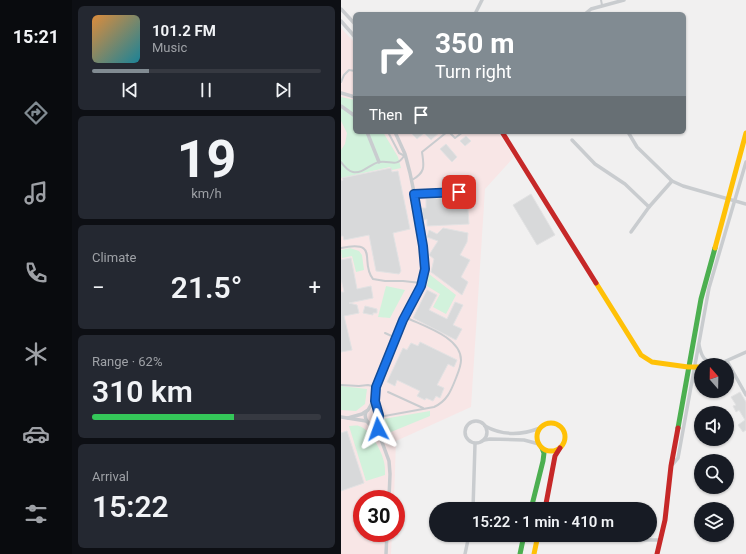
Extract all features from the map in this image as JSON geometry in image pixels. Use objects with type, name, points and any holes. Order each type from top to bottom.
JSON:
[{"type":"street","points":[[478,12],[482,0]]},
{"type":"street","points":[[587,12],[591,9],[624,0]]},
{"type":"street","points":[[341,9],[353,22]]},
{"type":"street","points":[[341,21],[353,35]]},
{"type":"street","points":[[341,93],[353,96]]},
{"type":"street","points":[[341,106],[353,115]]},
{"type":"street","points":[[657,554],[665,520],[671,466],[701,299],[746,133]]},
{"type":"street","points":[[368,134],[379,162]]},
{"type":"street","points":[[379,434],[364,416],[372,402],[376,387],[405,317],[422,284],[425,269],[414,194],[405,156],[396,134]]},
{"type":"street","points":[[503,134],[641,355],[652,362],[694,367]]},
{"type":"street","points":[[629,134],[637,147],[672,181],[683,186],[746,204]]},
{"type":"street","points":[[572,140],[595,164],[625,184],[649,207]]},
{"type":"street","points":[[697,358],[709,288],[746,162]]},
{"type":"street","points":[[631,232],[649,207],[672,181]]},
{"type":"street","points":[[699,344],[701,355],[704,358]]},
{"type":"street","points":[[733,358],[746,352]]},
{"type":"street","points":[[671,466],[678,458],[694,372]]},
{"type":"street","points":[[734,374],[746,395]]},
{"type":"street","points":[[375,393],[375,401],[379,417],[379,434],[389,461],[389,490]]},
{"type":"street","points":[[348,418],[359,416],[374,409],[377,412]]},
{"type":"street","points":[[341,417],[376,422],[379,417]]},
{"type":"street","points":[[475,444],[469,441],[464,433],[466,426],[471,422],[476,421],[501,433],[512,434],[526,432],[551,423],[560,427],[563,430],[565,437],[564,442],[555,456],[546,502]]},
{"type":"street","points":[[484,440],[487,434],[485,426]]},
{"type":"street","points":[[533,502],[544,453],[537,435],[540,428]]},
{"type":"street","points":[[475,444],[490,439],[524,440],[550,451],[561,447]]},
{"type":"street","points":[[473,502],[475,444]]},
{"type":"street","points":[[386,554],[387,542]]},
{"type":"street","points":[[465,554],[468,542]]},
{"type":"street","points":[[520,554],[523,542]]},
{"type":"street","points":[[534,554],[537,542]]},
{"type":"lane","points":[[601,0],[602,6]]},
{"type":"lane","points":[[341,82],[344,75],[349,70],[353,71]]},
{"type":"lane","points":[[341,162],[350,171],[356,172],[364,170],[379,162],[400,162],[405,156],[399,153],[389,134]]},
{"type":"lane","points":[[411,181],[422,172],[424,165],[422,152],[445,134]]},
{"type":"lane","points":[[450,134],[455,138],[460,134]]},
{"type":"lane","points":[[414,194],[459,192]]},
{"type":"lane","points":[[341,248],[353,245],[363,247],[373,280],[403,281],[422,284]]},
{"type":"lane","points":[[379,417],[434,407],[446,398],[454,383],[461,360],[458,348],[452,341],[443,335],[405,317]]},
{"type":"lane","points":[[385,333],[396,338]]},
{"type":"lane","points":[[341,384],[359,386],[368,384],[376,387]]},
{"type":"lane","points":[[388,392],[424,408]]},
{"type":"shaded area","points":[[341,28],[353,41],[353,134],[499,134],[514,157],[485,189],[471,407],[396,441],[394,490],[353,490],[353,542],[392,542],[391,554],[341,554]]},
{"type":"green space","points":[[341,97],[353,100],[353,134],[384,134],[398,157],[401,168],[392,170],[390,167],[341,178],[341,150],[345,144],[347,133],[341,121]]},
{"type":"green space","points":[[350,248],[359,251],[362,255],[364,270],[356,272],[352,256],[342,258],[341,250]]},
{"type":"green space","points":[[429,274],[456,295],[446,314],[433,307],[440,294],[427,286]]},
{"type":"green space","points":[[386,286],[405,290],[390,318],[378,317]]},
{"type":"green space","points":[[341,386],[367,389],[365,404],[356,411],[341,410]]},
{"type":"green space","points":[[430,411],[430,416],[386,434],[383,419]]},
{"type":"green space","points":[[349,426],[359,426],[367,431],[371,436],[383,457],[385,475],[366,481]]},
{"type":"building","points":[[412,134],[423,134],[417,139]]},
{"type":"building","points":[[425,134],[438,134],[431,140]]},
{"type":"building","points":[[466,136],[471,141],[465,146],[460,141]]},
{"type":"building","points":[[446,144],[457,157],[452,162],[440,149]]},
{"type":"building","points":[[391,168],[392,172],[398,171],[410,229],[393,233],[401,271],[399,274],[376,271],[369,235],[344,240],[343,236],[341,236],[342,178]]},
{"type":"building","points":[[458,177],[459,185],[442,186],[442,178]]},
{"type":"building","points":[[531,194],[555,235],[537,245],[513,205]]},
{"type":"building","points":[[467,197],[469,224],[427,226],[427,219],[423,220],[422,208],[426,208],[426,199]]},
{"type":"building","points":[[443,228],[468,233],[467,242],[460,255],[470,260],[461,277],[468,282],[462,295],[431,272],[434,259],[429,255],[438,241],[427,237],[429,230],[437,234]]},
{"type":"building","points":[[351,258],[357,289],[371,286],[373,298],[349,303],[357,305],[359,313],[344,316],[352,350],[341,352],[341,292],[344,292],[341,279],[341,260]]},
{"type":"building","points":[[427,290],[437,295],[429,310],[447,319],[455,302],[463,305],[453,325],[462,329],[456,340],[413,318]]},
{"type":"building","points":[[365,306],[377,309],[377,313],[373,313],[373,315],[363,313]]},
{"type":"building","points":[[420,342],[457,360],[454,367],[448,364],[437,385],[444,388],[440,398],[436,396],[433,401],[426,398],[425,400],[417,396],[420,391],[397,380],[395,386],[387,382],[403,348],[407,350],[411,343],[418,346]]},
{"type":"building","points":[[740,392],[746,402],[746,430],[743,432],[738,425],[745,420],[739,410],[736,412],[733,406],[736,405],[732,398],[734,398],[734,395]]},
{"type":"building","points":[[347,431],[364,483],[341,491],[341,433]]},
{"type":"traffic: fast","points":[[678,428],[701,299],[715,248]]},
{"type":"traffic: fast","points":[[533,502],[543,461],[544,453],[542,448]]},
{"type":"traffic: fast","points":[[520,554],[523,542]]},
{"type":"traffic: slow","points":[[715,248],[746,133]]},
{"type":"traffic: slow","points":[[596,283],[641,355],[652,362],[694,367]]},
{"type":"traffic: slow","points":[[551,423],[561,427],[565,437],[561,447],[551,451],[541,447],[537,437],[541,427],[551,423]]},
{"type":"traffic: slow","points":[[534,554],[537,542]]},
{"type":"traffic: jam","points":[[503,134],[596,283]]},
{"type":"traffic: jam","points":[[657,554],[665,520],[671,466],[678,428]]},
{"type":"traffic: jam","points":[[546,502],[555,456],[560,448]]},
{"type":"route","points":[[378,429],[379,415],[375,401],[376,387],[403,320],[421,286],[425,269],[423,246],[419,230],[414,194],[459,192]]}]
